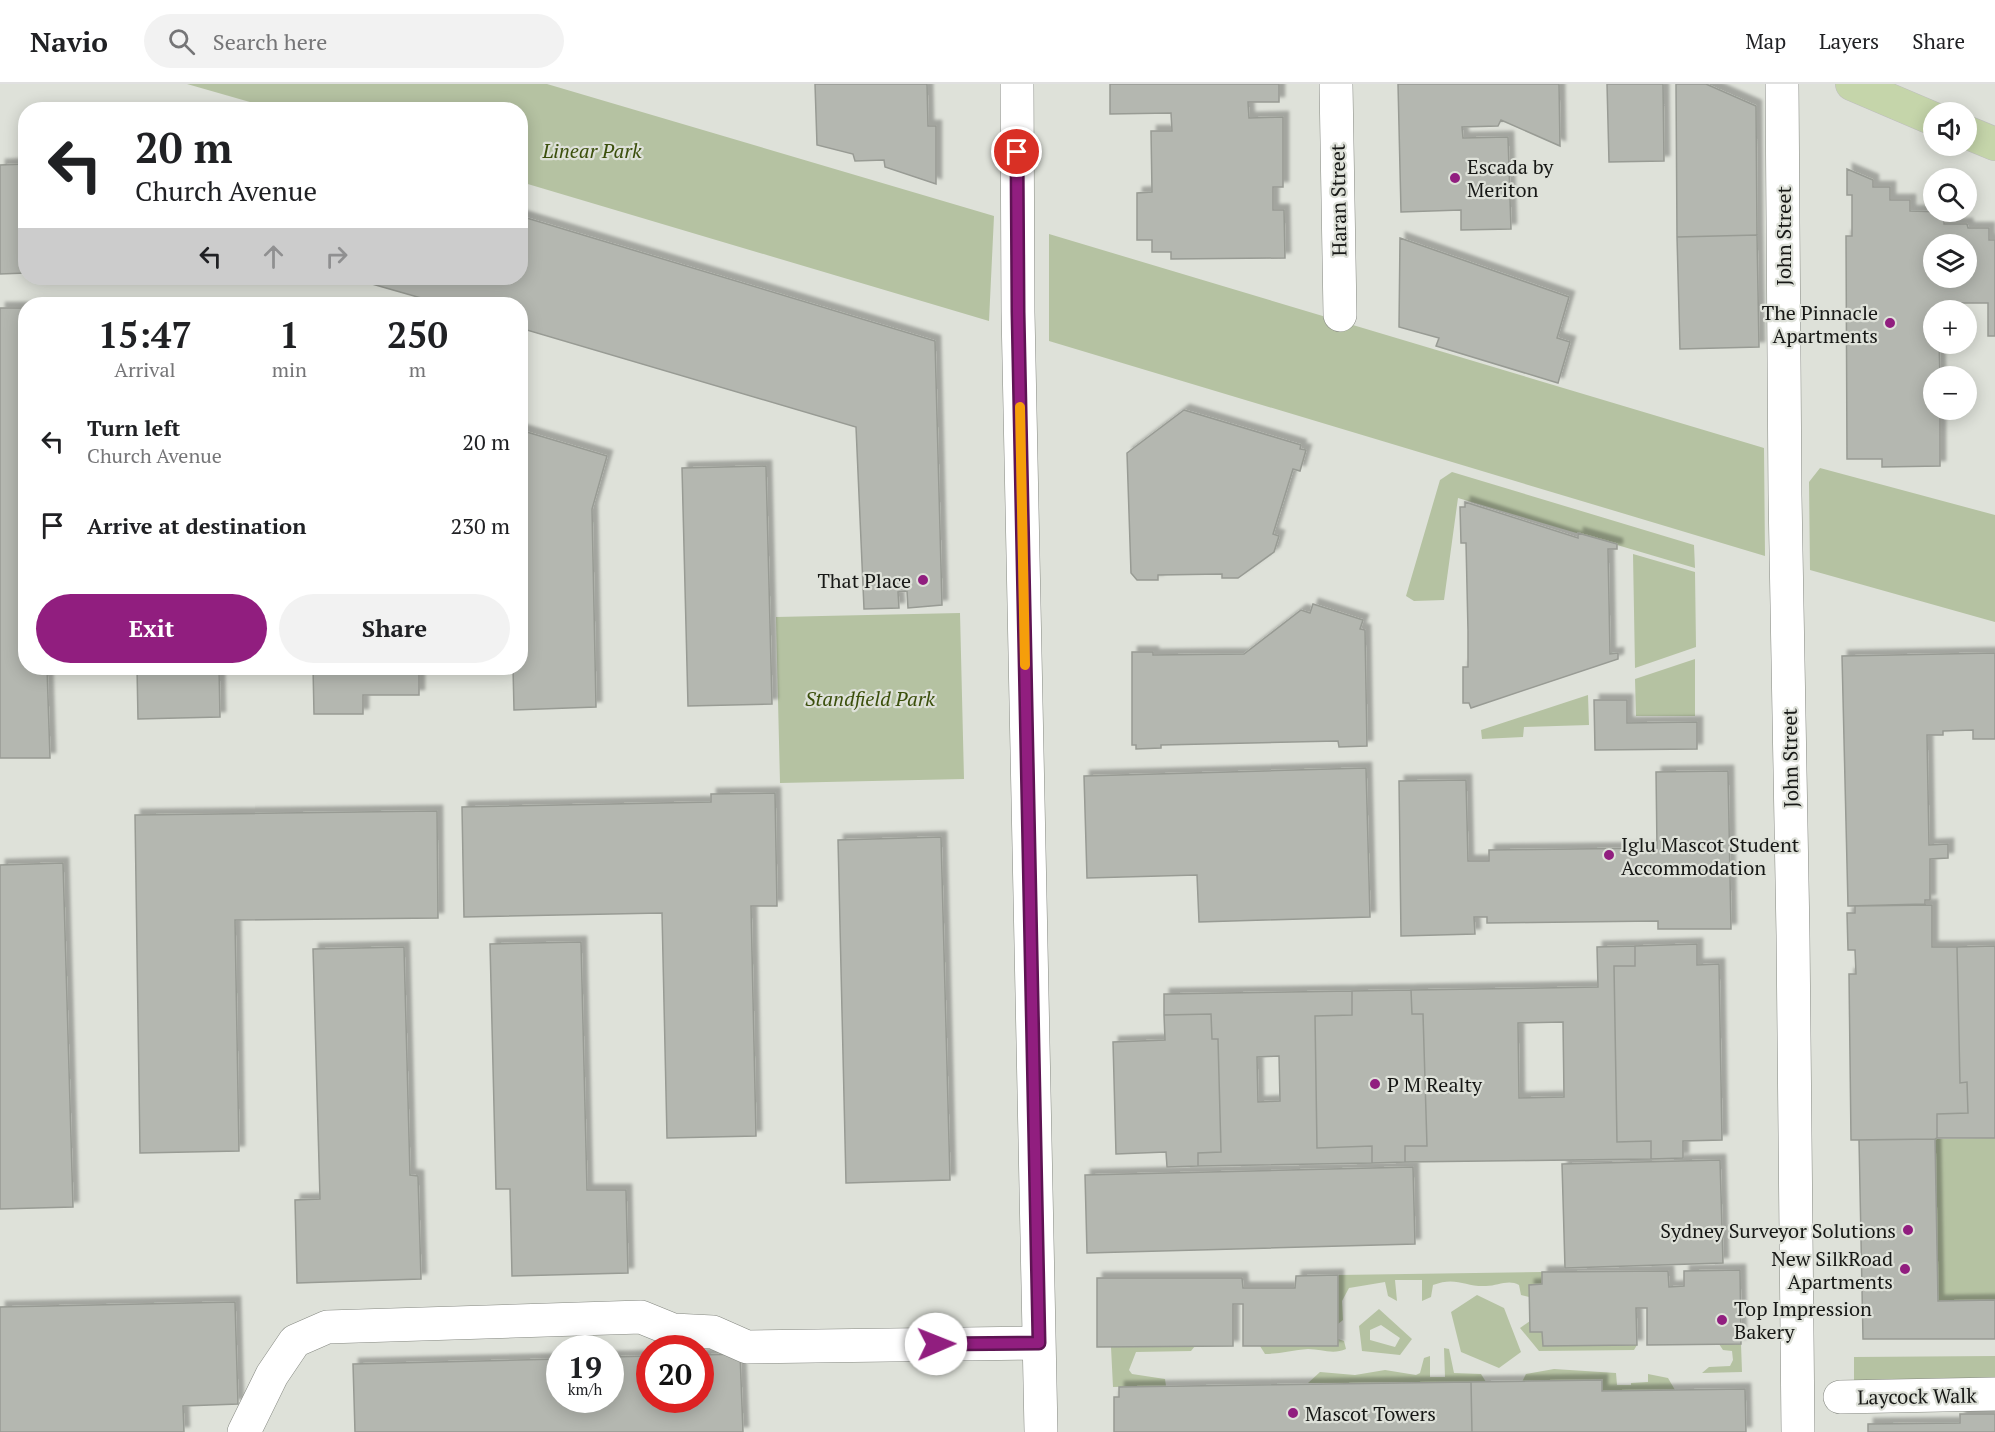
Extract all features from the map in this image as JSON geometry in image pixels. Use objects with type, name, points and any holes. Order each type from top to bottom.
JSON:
[{"type":"main road","points":[[1852,84],[1923,113]]},
{"type":"main road","points":[[1977,137],[1995,144]]},
{"type":"street","points":[[1017,84],[1018,312],[1041,1432]]},
{"type":"street","name":"Haran Street","points":[[1336,84],[1340,315]]},
{"type":"street","name":"John Street","points":[[1782,84],[1784,483],[1793,935],[1798,1432]]},
{"type":"street","points":[[244,1432],[272,1375],[295,1341],[327,1327],[641,1317],[673,1330],[713,1332],[747,1347],[1039,1343]]},
{"type":"street","name":"Laycock Walk","points":[[1840,1397],[1995,1394]]},
{"type":"green space","name":"Linear Park","points":[[187,84],[547,84],[994,216],[989,321],[528,184],[528,102],[250,102]]},
{"type":"green space","points":[[1049,234],[1764,448],[1765,556],[1049,341]]},
{"type":"green space","points":[[1820,468],[1995,515],[1995,622],[1810,570],[1809,482]]},
{"type":"green space","points":[[1452,472],[1694,545],[1695,568],[1458,498],[1444,600],[1414,601],[1406,596],[1440,480]]},
{"type":"green space","points":[[1633,554],[1695,572],[1696,647],[1635,668]]},
{"type":"green space","name":"Standfield Park","points":[[960,613],[964,779],[780,783],[776,617]]},
{"type":"green space","points":[[1695,659],[1695,716],[1636,716],[1635,679]]},
{"type":"green space","points":[[1588,695],[1589,725],[1524,727],[1523,737],[1482,739],[1481,730]]},
{"type":"green space","points":[[1995,1138],[1995,1300],[1938,1301],[1935,1139]]},
{"type":"green space","points":[[1542,1272],[1542,1284],[1529,1285],[1529,1297],[1521,1295],[1519,1285],[1515,1283],[1486,1286],[1441,1282],[1433,1285],[1431,1297],[1422,1301],[1422,1280],[1395,1280],[1397,1301],[1388,1296],[1385,1282],[1349,1288],[1342,1301],[1343,1320],[1338,1324],[1338,1275]]},
{"type":"green space","points":[[1477,1295],[1504,1308],[1521,1352],[1499,1368],[1461,1352],[1451,1312]]},
{"type":"green space","points":[[1379,1309],[1412,1339],[1400,1355],[1362,1351],[1359,1326]],"holes":[[[1381,1325],[1400,1338],[1395,1347],[1370,1340],[1370,1330]]]},
{"type":"green space","points":[[1530,1321],[1530,1332],[1542,1332],[1543,1346],[1637,1345],[1634,1350],[1539,1351],[1520,1328]]},
{"type":"green space","points":[[1338,1339],[1344,1341],[1346,1349],[1332,1352],[1308,1349],[1265,1354],[1260,1346],[1338,1346]]},
{"type":"green space","points":[[1719,1344],[1741,1344],[1742,1372],[1702,1373],[1709,1367],[1730,1366],[1733,1360],[1732,1351],[1723,1350]]},
{"type":"green space","points":[[1195,1346],[1191,1351],[1136,1352],[1129,1370],[1132,1374],[1165,1379],[1166,1386],[1113,1387],[1111,1347]]},
{"type":"green space","points":[[1444,1348],[1449,1349],[1454,1373],[1481,1374],[1486,1382],[1308,1383],[1320,1372],[1355,1375],[1385,1370],[1416,1375],[1420,1373],[1424,1358],[1430,1356],[1430,1377],[1445,1377]]},
{"type":"green space","points":[[1995,1356],[1995,1410],[1854,1411],[1854,1357]]},
{"type":"green space","points":[[1554,1369],[1616,1373],[1617,1385],[1648,1382],[1648,1374],[1668,1378],[1675,1390],[1602,1391],[1602,1381],[1522,1382],[1526,1374]]},
{"type":"building","points":[[815,84],[927,84],[928,126],[936,126],[936,184],[885,167],[884,160],[855,161],[853,154],[817,145]]},
{"type":"building","points":[[1110,84],[1279,84],[1279,102],[1248,102],[1249,118],[1283,117],[1283,187],[1273,187],[1273,210],[1284,210],[1285,258],[1171,259],[1171,252],[1152,252],[1152,240],[1137,240],[1137,193],[1152,192],[1151,131],[1172,131],[1171,113],[1110,114]]},
{"type":"building","name":"Escada by Meriton","points":[[1398,84],[1559,84],[1560,146],[1501,120],[1498,126],[1462,127],[1463,138],[1508,137],[1511,229],[1461,230],[1461,210],[1401,212]]},
{"type":"building","points":[[1607,84],[1663,84],[1664,161],[1609,162]]},
{"type":"building","points":[[1676,84],[1706,84],[1756,106],[1757,235],[1677,237]]},
{"type":"building","points":[[18,164],[18,273],[0,274],[0,165]]},
{"type":"building","name":"The Pinnacle Apartments","points":[[1847,169],[1873,180],[1873,187],[1890,187],[1890,200],[1910,200],[1910,211],[1923,211],[1923,222],[1967,224],[1968,228],[1989,228],[1989,240],[1995,240],[1995,336],[1988,336],[1988,303],[1977,303],[1977,300],[1923,300],[1923,354],[1939,354],[1940,366],[1923,366],[1923,420],[1940,420],[1940,466],[1882,467],[1882,459],[1847,459],[1846,236],[1852,236],[1852,195],[1847,195]]},
{"type":"building","points":[[528,218],[935,341],[942,605],[908,608],[907,591],[898,592],[899,608],[864,609],[856,427],[528,330],[528,297],[418,297],[376,285],[528,285]]},
{"type":"building","points":[[1757,235],[1759,347],[1680,349],[1677,237]]},
{"type":"building","points":[[1400,238],[1569,297],[1557,338],[1570,342],[1558,383],[1436,346],[1439,338],[1399,327]]},
{"type":"building","points":[[0,308],[18,308],[18,675],[47,675],[50,758],[0,758]]},
{"type":"building","points":[[1184,410],[1301,445],[1300,449],[1306,450],[1300,471],[1293,469],[1273,534],[1279,536],[1274,552],[1238,578],[1222,578],[1222,574],[1158,575],[1158,580],[1137,580],[1131,573],[1127,453]]},
{"type":"building","points":[[528,432],[607,456],[592,509],[596,707],[514,710],[513,675],[528,675]]},
{"type":"building","points":[[766,466],[772,704],[688,706],[682,468]]},
{"type":"building","points":[[1465,502],[1578,538],[1578,533],[1617,544],[1617,549],[1608,549],[1610,654],[1618,653],[1618,659],[1471,708],[1469,703],[1463,703],[1463,667],[1468,667],[1468,631],[1466,543],[1461,543],[1460,507],[1465,507]]},
{"type":"building","points":[[1313,604],[1363,620],[1360,629],[1365,630],[1367,746],[1339,747],[1338,741],[1161,745],[1161,748],[1136,749],[1136,745],[1132,745],[1132,652],[1153,652],[1153,655],[1244,654],[1301,610],[1310,613]]},
{"type":"building","points":[[1995,653],[1995,739],[1973,739],[1973,730],[1943,731],[1943,735],[1927,735],[1929,845],[1948,844],[1948,858],[1930,859],[1930,900],[1925,900],[1925,904],[1848,906],[1842,656]]},
{"type":"building","points":[[137,675],[219,675],[220,717],[138,719]]},
{"type":"building","points":[[313,675],[419,675],[419,695],[363,695],[363,714],[314,714]]},
{"type":"building","points":[[1594,700],[1627,700],[1627,723],[1697,722],[1697,749],[1595,750]]},
{"type":"building","points":[[1366,768],[1370,917],[1199,922],[1197,875],[1087,878],[1084,776]]},
{"type":"building","name":"Iglu Mascot Student Accommodation","points":[[1728,771],[1731,929],[1658,929],[1658,921],[1487,923],[1487,917],[1474,917],[1475,934],[1401,936],[1399,781],[1466,780],[1468,861],[1489,861],[1489,850],[1657,848],[1656,772]]},
{"type":"building","points":[[775,793],[777,906],[751,906],[756,1136],[667,1138],[662,913],[464,917],[462,807],[711,802],[711,794]]},
{"type":"building","points":[[437,811],[438,918],[235,920],[239,1151],[140,1153],[135,815]]},
{"type":"building","points":[[941,837],[950,1180],[846,1183],[838,840]]},
{"type":"building","points":[[63,863],[73,1207],[0,1209],[0,865]]},
{"type":"building","points":[[1932,905],[1932,947],[1957,947],[1960,1083],[1967,1082],[1968,1113],[1937,1114],[1937,1138],[1935,1139],[1851,1140],[1849,974],[1856,974],[1855,950],[1848,950],[1847,913],[1855,913],[1855,906]]},
{"type":"building","points":[[581,942],[587,1190],[626,1190],[628,1273],[512,1276],[510,1189],[496,1189],[490,944]]},
{"type":"building","points":[[1697,944],[1697,965],[1719,964],[1722,1140],[1683,1141],[1683,1158],[1651,1159],[1651,1141],[1617,1142],[1614,966],[1635,966],[1635,946]]},
{"type":"building","points":[[1635,946],[1635,966],[1614,966],[1617,1142],[1651,1141],[1651,1159],[1405,1162],[1405,1146],[1427,1146],[1423,1014],[1412,1014],[1411,990],[1598,987],[1597,947]],"holes":[[[1563,1022],[1564,1097],[1519,1098],[1518,1023]]]},
{"type":"building","points":[[1995,946],[1995,1138],[1937,1138],[1937,1114],[1968,1113],[1967,1082],[1960,1083],[1957,947]]},
{"type":"building","points":[[404,947],[410,1175],[418,1176],[421,1279],[297,1283],[295,1200],[320,1199],[313,949]]},
{"type":"building","points":[[1411,990],[1412,1014],[1423,1014],[1427,1146],[1405,1146],[1405,1162],[1372,1163],[1372,1146],[1317,1148],[1315,1016],[1352,1015],[1352,991]]},
{"type":"building","points":[[1352,991],[1352,1015],[1315,1016],[1317,1148],[1372,1146],[1372,1163],[1198,1166],[1198,1153],[1221,1152],[1218,1039],[1212,1039],[1211,1014],[1164,1015],[1164,994]],"holes":[[[1279,1056],[1280,1101],[1258,1102],[1257,1057]]]},
{"type":"building","points":[[1211,1014],[1212,1039],[1218,1039],[1221,1152],[1198,1153],[1198,1166],[1167,1167],[1166,1152],[1116,1154],[1113,1042],[1165,1040],[1164,1015]]},
{"type":"building","points":[[1935,1139],[1938,1301],[1995,1300],[1995,1339],[1863,1339],[1859,1140]]},
{"type":"building","points":[[1720,1160],[1723,1263],[1565,1268],[1562,1164]]},
{"type":"building","points":[[1413,1167],[1415,1244],[1087,1253],[1085,1175]]},
{"type":"building","points":[[1740,1270],[1741,1344],[1647,1345],[1647,1308],[1636,1308],[1637,1345],[1543,1346],[1542,1332],[1530,1332],[1529,1285],[1542,1284],[1542,1272],[1668,1271],[1669,1287],[1684,1286],[1684,1271]]},
{"type":"building","points":[[1338,1275],[1338,1346],[1243,1346],[1243,1304],[1233,1304],[1233,1346],[1097,1347],[1097,1278],[1242,1278],[1243,1288],[1295,1288],[1296,1276]]},
{"type":"building","points":[[235,1302],[238,1404],[183,1406],[184,1432],[0,1432],[0,1307]]},
{"type":"building","points":[[740,1354],[743,1432],[355,1432],[353,1364],[546,1359],[546,1413],[624,1413],[624,1357],[636,1356],[636,1413],[714,1413],[714,1355]]},
{"type":"building","points":[[1602,1380],[1602,1391],[1745,1389],[1746,1432],[1472,1432],[1471,1382]]},
{"type":"building","name":"Mascot Towers","points":[[1471,1382],[1472,1432],[1114,1432],[1114,1397],[1119,1397],[1119,1387]]},
{"type":"building","points":[[1960,1414],[1995,1414],[1995,1432],[1868,1432],[1868,1424],[1960,1423]]},
{"type":"slow traffic","points":[[1020,407],[1025,665]]},
{"type":"place","name":"Escada by Meriton","points":[[1455,178]]},
{"type":"place","name":"The Pinnacle Apartments","points":[[1890,323]]},
{"type":"place","name":"That Place","points":[[923,580]]},
{"type":"place","name":"Iglu Mascot Student Accommodation","points":[[1609,855]]},
{"type":"place","name":"P M Realty","points":[[1375,1084]]},
{"type":"place","name":"Sydney Surveyor Solutions","points":[[1908,1230]]},
{"type":"place","name":"New SilkRoad Apartments","points":[[1905,1269]]},
{"type":"place","name":"Top Impression Bakery","points":[[1722,1320]]},
{"type":"place","name":"Mascot Towers","points":[[1293,1413]]},
{"type":"route","points":[[936,1344],[1039,1343],[1018,312],[1017,152]]}]
